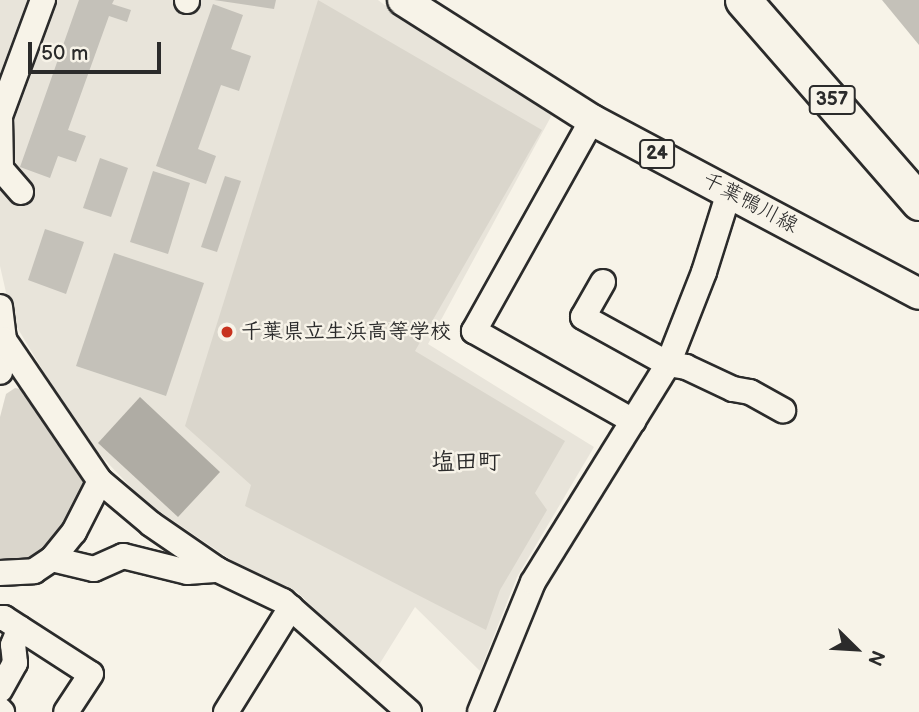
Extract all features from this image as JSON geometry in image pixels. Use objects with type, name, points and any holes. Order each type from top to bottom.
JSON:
[{"type":"highway","name":"357","points":[[743,0],[919,202]]},
{"type":"highway","name":"357","points":[[768,0],[919,167]]},
{"type":"main road","name":"千葉鴨川線","points":[[403,0],[487,56],[592,120],[919,294]]},
{"type":"street","points":[[21,192],[1,169],[0,116],[43,0]]},
{"type":"street","points":[[592,120],[474,331],[633,421]]},
{"type":"street","points":[[484,711],[533,582],[668,364],[704,272],[729,192]]},
{"type":"street","points":[[603,282],[583,317],[668,364],[686,367],[733,389],[750,392],[783,411]]},
{"type":"street","points":[[0,307],[4,340],[0,372]]},
{"type":"street","points":[[4,340],[100,481],[151,524],[218,570],[291,607],[409,712]]},
{"type":"street","points":[[0,573],[34,571],[52,559],[74,532],[100,481]]},
{"type":"street","points":[[52,559],[93,569],[123,556],[187,572],[218,570]]},
{"type":"street","points":[[234,709],[291,607]]},
{"type":"street","points":[[0,690],[15,663],[10,623]]},
{"type":"street","points":[[10,623],[91,674],[66,712]]},
{"type":"shaded area","name":"千葉県立生浜高等学校","points":[[0,0],[378,0],[403,19],[554,111],[428,344],[594,447],[517,577],[480,671],[415,607],[377,668],[297,592],[252,574],[144,501],[83,437],[12,319],[0,266]]},
{"type":"shaded area","points":[[318,0],[542,130],[415,351],[565,441],[535,493],[547,510],[500,590],[486,630],[245,506],[251,485],[185,426]]},
{"type":"shaded area","points":[[15,388],[25,390],[89,486],[60,545],[34,566],[0,569],[0,417],[6,394]]},
{"type":"shaded area","points":[[140,397],[220,472],[178,517],[98,443]]},
{"type":"building","points":[[79,0],[114,0],[112,4],[131,10],[127,22],[109,16],[68,130],[86,136],[76,162],[58,156],[50,178],[20,167]]},
{"type":"building","points":[[214,0],[276,0],[274,9]]},
{"type":"building","points":[[882,0],[919,0],[919,45]]},
{"type":"building","points":[[213,4],[243,15],[231,49],[251,56],[239,91],[221,85],[198,149],[216,156],[206,184],[156,166]]},
{"type":"building","points":[[100,158],[128,168],[111,217],[83,208]]},
{"type":"building","points":[[153,171],[190,183],[168,254],[130,242]]},
{"type":"building","points":[[225,176],[241,181],[217,252],[201,247]]},
{"type":"building","points":[[45,229],[84,242],[66,294],[28,280]]},
{"type":"building","points":[[114,253],[204,283],[166,396],[76,366]]},
{"type":"place","name":"千葉県立生浜高等学校","points":[[227,332]]},
{"type":"district","name":"塩田町","points":[[466,462]]}]
